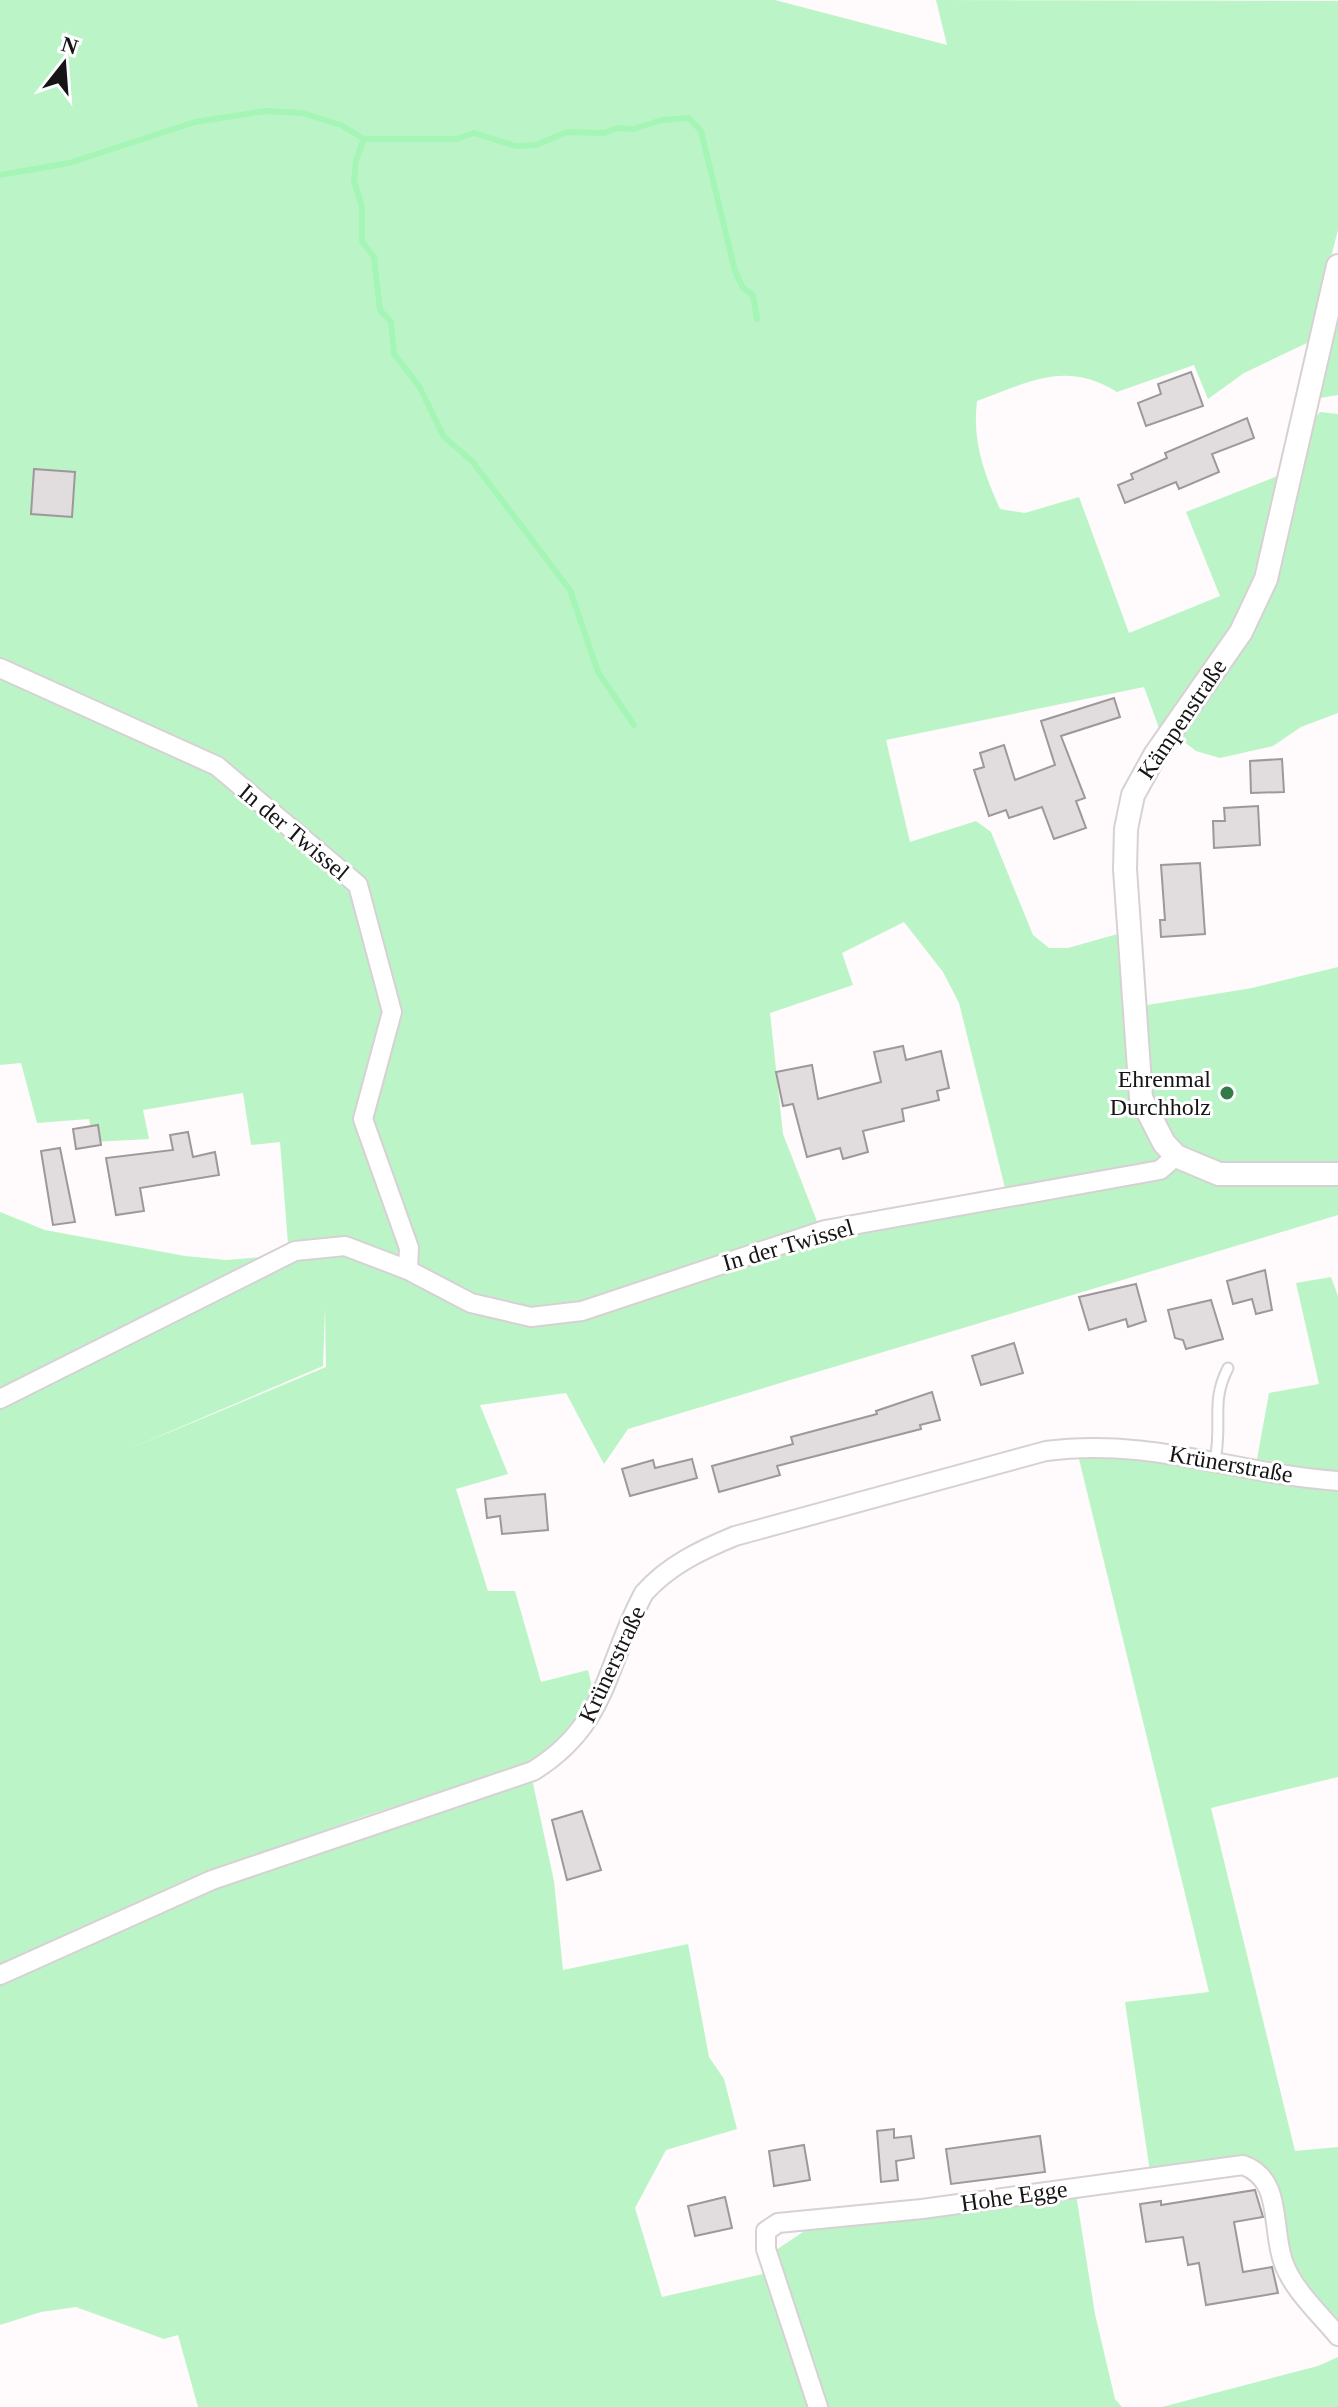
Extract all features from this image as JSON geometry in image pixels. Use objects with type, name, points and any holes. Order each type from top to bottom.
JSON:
[{"type":"street","name":"Kämpenstraße","points":[[1338,266],[1260,596],[1241,632],[1142,776],[1128,811],[1125,869],[1141,1098],[1152,1125],[1176,1156],[1219,1174],[1338,1174]]},
{"type":"street","name":"In der Twissel","points":[[0,668],[217,766],[358,885],[392,1012],[363,1119],[409,1248],[408,1270]]},
{"type":"street","name":"In der Twissel","points":[[0,1399],[295,1251],[345,1246],[408,1270],[471,1303],[531,1317],[582,1311],[825,1230],[1160,1170],[1176,1156]]},
{"type":"street","name":"Krünerstraße","points":[[0,1975],[212,1880],[533,1771],[566,1748],[589,1718],[644,1593],[658,1578],[711,1546],[776,1522],[1046,1451],[1121,1446],[1338,1481]]},
{"type":"street","name":"Hohe Egge","points":[[818,2407],[766,2249],[766,2231],[778,2223],[922,2209],[1243,2165],[1259,2171],[1269,2183],[1283,2262],[1293,2281],[1338,2336]]},
{"type":"lane","points":[[1215,1460],[1220,1433],[1216,1395],[1228,1368]]},
{"type":"green space","points":[[0,0],[775,0],[947,45],[936,0],[1338,1],[1338,230],[1309,342],[1244,373],[1208,399],[1194,365],[1117,392],[1081,377],[1047,377],[977,401],[976,430],[981,456],[1000,509],[1025,513],[1079,497],[1129,633],[1220,596],[1186,512],[1280,475],[1245,608],[1160,731],[1144,687],[886,740],[910,842],[976,821],[991,832],[1033,935],[1049,948],[1068,948],[1121,933],[1141,1006],[1252,988],[1338,967],[1338,1215],[628,1429],[604,1464],[566,1393],[480,1405],[508,1474],[456,1489],[488,1591],[515,1591],[541,1682],[588,1670],[593,1691],[564,1734],[524,1765],[362,1817],[199,1876],[0,1966],[0,1404],[322,1244],[288,1244],[280,1142],[251,1145],[243,1093],[143,1110],[149,1139],[94,1142],[89,1119],[37,1123],[21,1063],[0,1065]],"holes":[[[904,922],[943,972],[959,1003],[1009,1204],[822,1234],[783,1134],[770,1013],[853,985],[842,953]],[[325,1308],[326,1367],[129,1449],[323,1366]]]},
{"type":"green space","points":[[1338,302],[1338,395],[1314,399]]},
{"type":"green space","points":[[1320,412],[1338,414],[1338,713],[1301,727],[1273,746],[1220,758],[1196,751],[1183,741],[1182,732],[1230,663],[1312,421]]},
{"type":"green space","points":[[0,1212],[45,1230],[185,1256],[226,1260],[275,1256],[0,1395]]},
{"type":"green space","points":[[1331,1277],[1338,1296],[1338,1474],[1257,1459],[1269,1393],[1319,1384],[1296,1283]]},
{"type":"green space","points":[[1119,1454],[1338,1489],[1338,1777],[1211,1808],[1295,2151],[1338,2147],[1338,2329],[1298,2278],[1260,2165],[1150,2172],[1125,2002],[1209,1992],[1078,1455]]},
{"type":"green space","points":[[532,1779],[554,1881],[563,1970],[688,1944],[709,2057],[724,2079],[737,2129],[666,2150],[635,2208],[662,2297],[767,2273],[812,2407],[198,2407],[178,2335],[164,2339],[76,2307],[41,2312],[0,2325],[0,1984],[248,1876]]},
{"type":"green space","points":[[1076,2194],[1095,2314],[1115,2399],[1122,2407],[823,2407],[773,2252],[812,2226]]},
{"type":"green space","points":[[1338,2357],[1338,2407],[1162,2407],[1318,2366]]},
{"type":"building","points":[[1191,372],[1203,406],[1146,426],[1138,403],[1161,394],[1158,384]]},
{"type":"building","points":[[1247,418],[1254,438],[1212,454],[1219,472],[1179,489],[1176,482],[1125,503],[1118,485],[1133,479],[1131,474],[1167,458],[1165,453]]},
{"type":"building","points":[[34,469],[75,472],[72,517],[31,514]]},
{"type":"building","points":[[1114,698],[1120,717],[1061,736],[1085,798],[1076,801],[1086,828],[1054,839],[1042,807],[1009,818],[1006,810],[989,816],[974,770],[984,767],[980,753],[1004,745],[1015,780],[1055,765],[1041,721]]},
{"type":"building","points":[[1282,759],[1284,792],[1251,793],[1250,761]]},
{"type":"building","points":[[1258,806],[1260,845],[1214,848],[1213,821],[1225,821],[1224,808]]},
{"type":"building","points":[[1200,863],[1205,934],[1161,937],[1160,920],[1165,920],[1161,865]]},
{"type":"building","points":[[903,1046],[906,1060],[941,1051],[949,1088],[937,1091],[939,1100],[902,1109],[904,1121],[863,1131],[868,1152],[843,1159],[840,1148],[807,1157],[793,1104],[783,1106],[776,1072],[812,1065],[818,1099],[881,1082],[874,1052]]},
{"type":"building","points":[[98,1125],[101,1145],[76,1149],[73,1129]]},
{"type":"building","points":[[188,1132],[193,1157],[215,1152],[219,1175],[140,1188],[144,1211],[116,1215],[106,1158],[173,1150],[170,1135]]},
{"type":"building","points":[[60,1148],[75,1222],[53,1225],[41,1151]]},
{"type":"building","points":[[1265,1270],[1272,1310],[1256,1314],[1252,1299],[1233,1304],[1227,1281]]},
{"type":"building","points":[[1136,1284],[1146,1321],[1128,1327],[1126,1319],[1089,1330],[1079,1297]]},
{"type":"building","points":[[1211,1300],[1223,1339],[1186,1349],[1183,1340],[1175,1338],[1168,1310]]},
{"type":"building","points":[[1014,1343],[1023,1373],[981,1385],[972,1356]]},
{"type":"building","points":[[932,1392],[940,1420],[920,1425],[921,1429],[777,1466],[780,1475],[719,1492],[712,1466],[793,1444],[791,1437],[877,1414],[876,1411]]},
{"type":"building","points":[[692,1459],[697,1478],[630,1496],[622,1469],[653,1460],[655,1468]]},
{"type":"building","points":[[545,1494],[548,1530],[502,1534],[500,1516],[487,1518],[485,1499]]},
{"type":"building","points":[[582,1811],[601,1870],[567,1880],[552,1820]]},
{"type":"building","points":[[894,2129],[894,2138],[911,2136],[914,2158],[896,2161],[898,2180],[881,2182],[877,2131]]},
{"type":"building","points":[[1040,2136],[1045,2172],[951,2184],[946,2149]]},
{"type":"building","points":[[804,2145],[810,2180],[774,2186],[769,2151]]},
{"type":"building","points":[[1255,2190],[1263,2217],[1234,2222],[1243,2272],[1272,2267],[1278,2293],[1206,2305],[1199,2263],[1188,2265],[1183,2237],[1146,2242],[1140,2204],[1161,2201],[1161,2205]]},
{"type":"building","points":[[725,2197],[732,2228],[695,2236],[688,2206]]},
{"type":"waterway","points":[[0,175],[69,163],[195,122],[266,111],[302,113],[341,125],[364,139],[457,139],[474,133],[516,146],[536,145],[567,132],[604,133],[617,128],[633,129],[662,120],[689,118],[701,131],[735,271],[743,288],[753,295],[757,319]]},
{"type":"waterway","points":[[364,139],[356,160],[354,181],[362,207],[362,241],[374,257],[380,310],[391,322],[394,354],[419,386],[444,437],[472,461],[570,590],[598,672],[634,725]]},
{"type":"place","name":"Ehrenmal Durchholz","points":[[1227,1093]]}]
